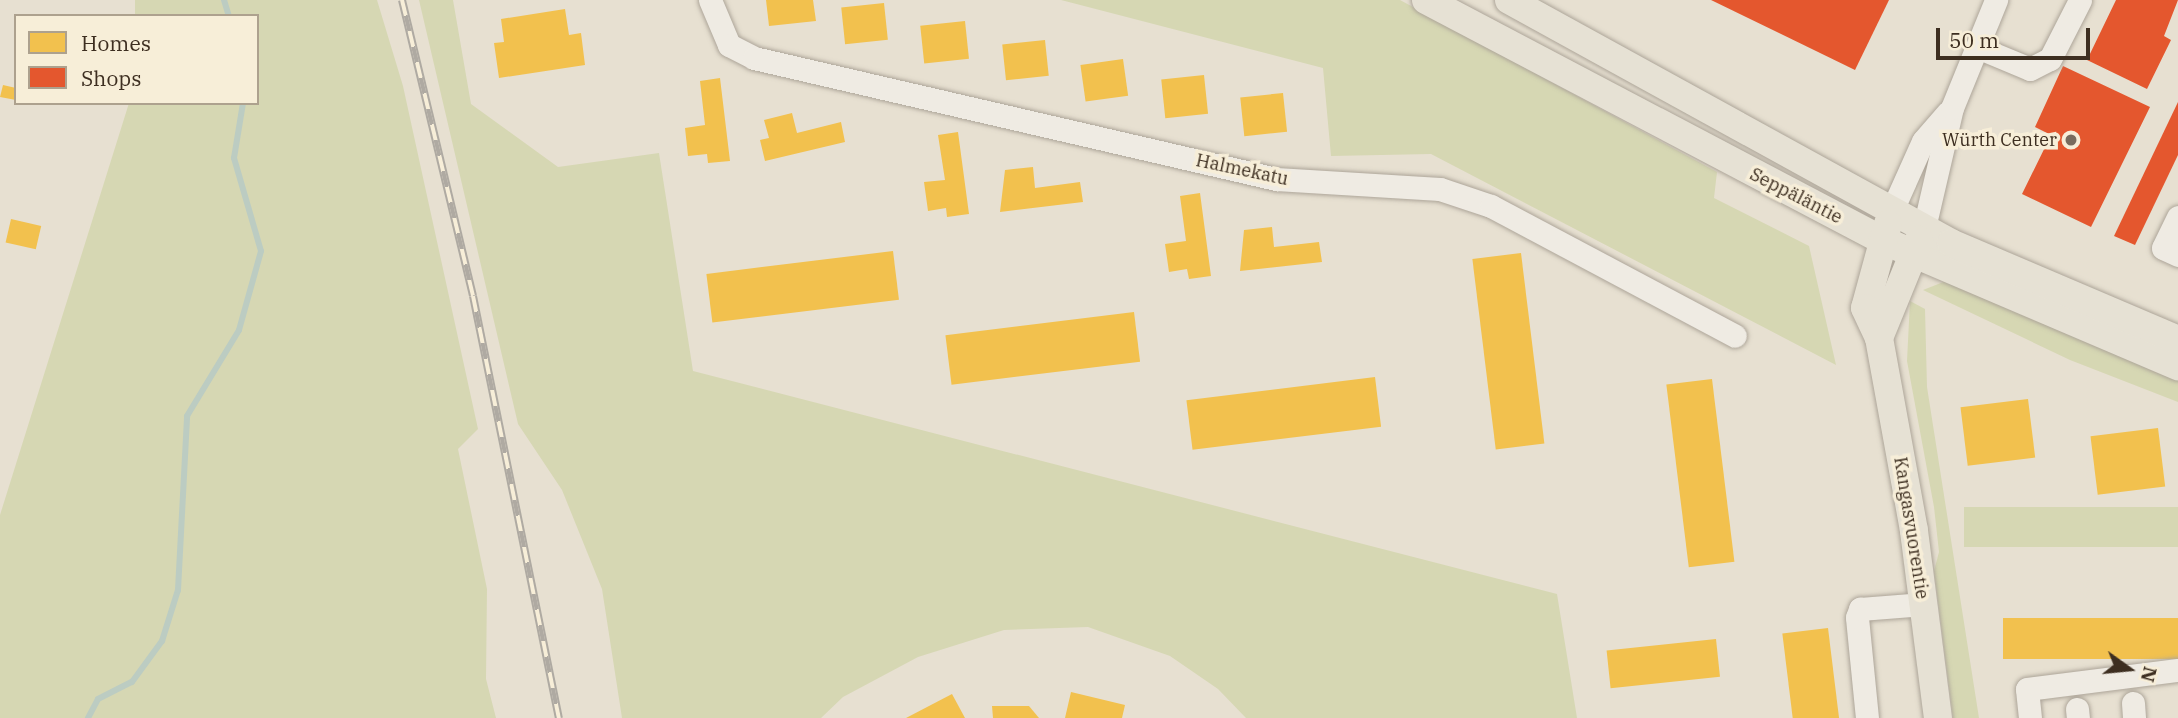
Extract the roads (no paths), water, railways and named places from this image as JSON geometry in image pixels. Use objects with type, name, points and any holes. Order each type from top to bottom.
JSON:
[{"type":"main road","name":"Seppäläntie","points":[[1426,0],[1882,240],[2178,366]]},
{"type":"main road","name":"Seppäläntie","points":[[1509,0],[1893,208],[1924,228],[2056,292],[2178,340]]},
{"type":"main road","name":"Kangasvuorentie","points":[[1893,208],[1866,292],[1879,338],[1924,604],[1938,718]]},
{"type":"main road","points":[[1879,338],[1924,228]]},
{"type":"street","name":"Halmekatu","points":[[710,0],[729,45],[754,58],[1276,179],[1440,189],[1491,206],[1735,336]]},
{"type":"street","points":[[1924,228],[1952,108],[1996,0]]},
{"type":"street","points":[[1977,47],[2030,69],[2050,59],[2080,0]]},
{"type":"street","points":[[1893,208],[1923,141],[1952,108]]},
{"type":"street","points":[[2178,217],[2163,248],[2178,255]]},
{"type":"street","points":[[1867,718],[1860,609],[1924,604]]},
{"type":"street","points":[[2030,718],[2027,689],[2178,670]]},
{"type":"waterway","points":[[224,0],[228,14]]},
{"type":"waterway","points":[[88,718],[98,699],[132,682],[162,641],[178,590],[187,416],[239,330],[261,251],[234,158],[243,105]]},
{"type":"railway","points":[[402,0],[473,296],[559,718]]},
{"type":"place","name":"Würth Center","points":[[2071,140]]}]
